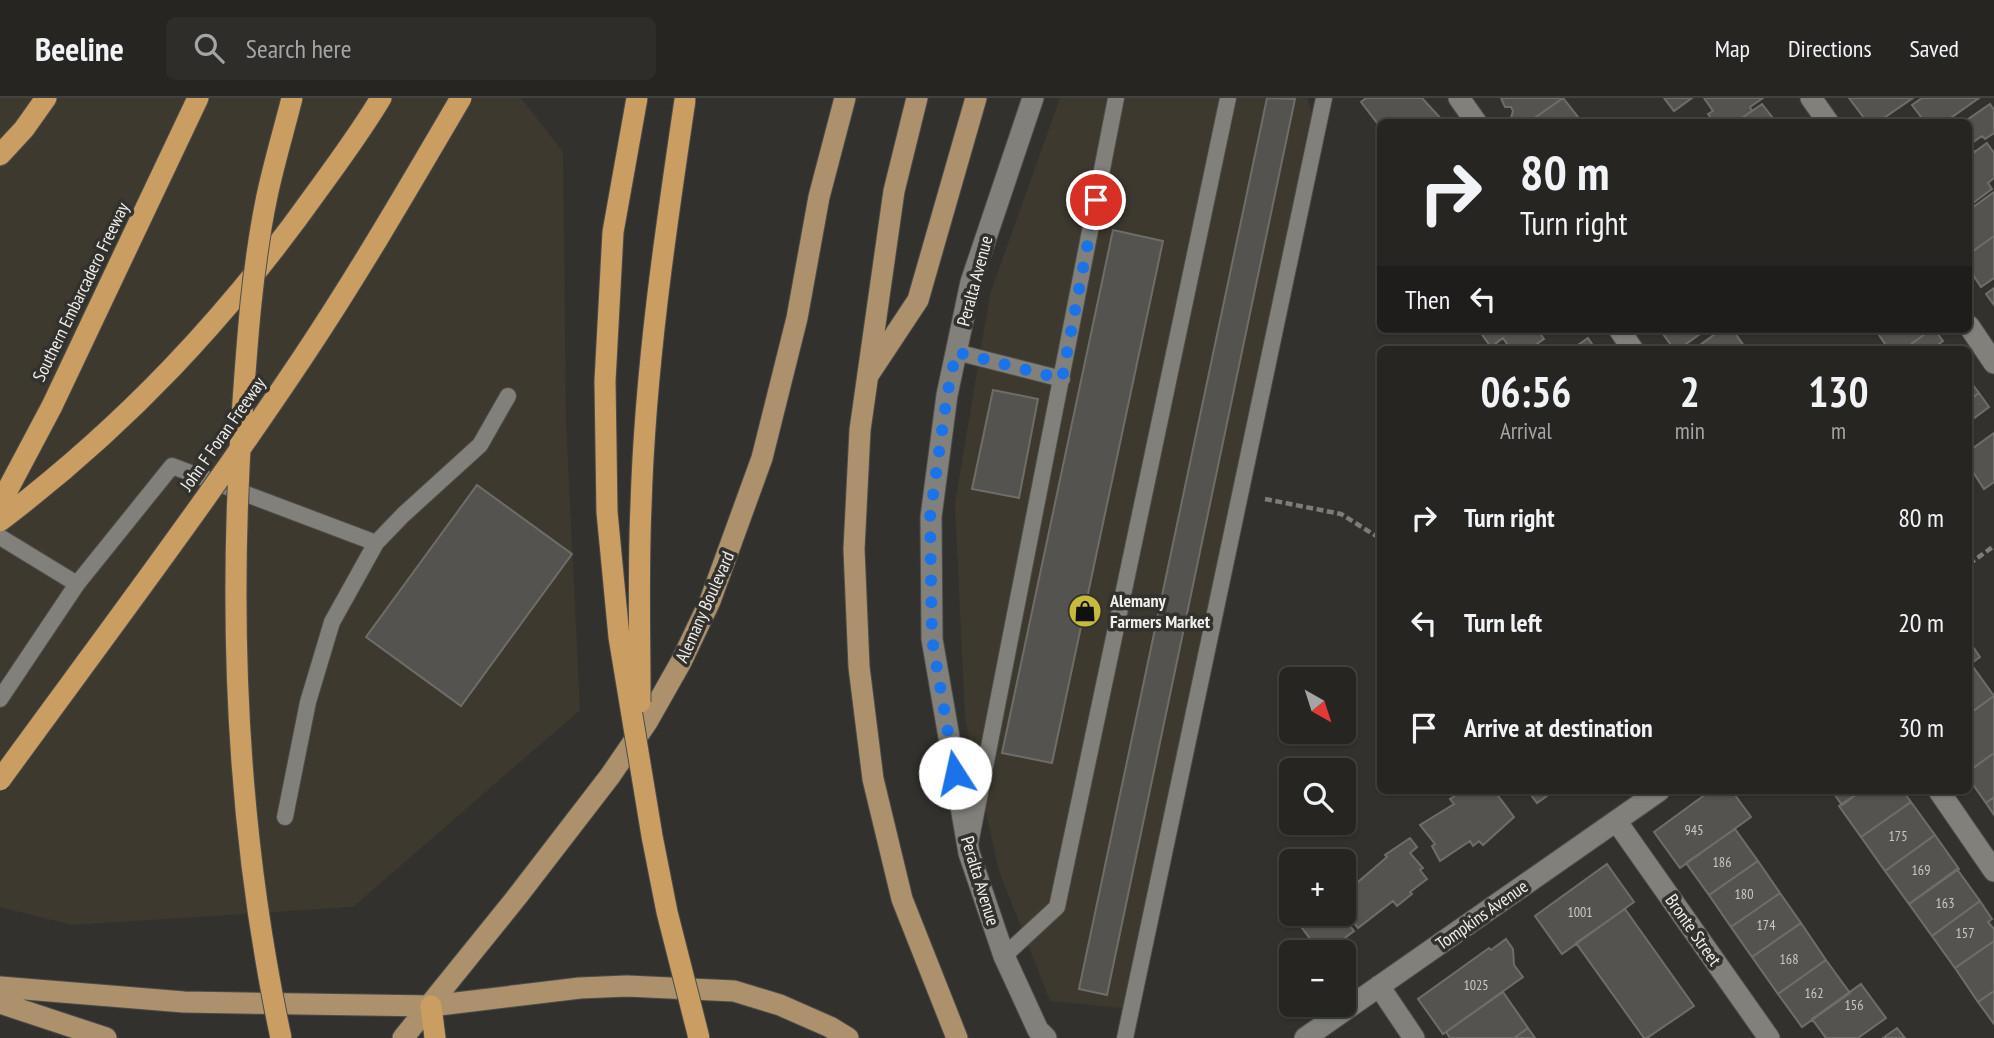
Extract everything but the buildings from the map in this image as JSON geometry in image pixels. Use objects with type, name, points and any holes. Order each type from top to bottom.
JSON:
[{"type":"highway","points":[[0,155],[24,129],[46,98]]},
{"type":"highway","name":"Southern Embarcadero Freeway","points":[[0,504],[52,406],[198,98]]},
{"type":"highway","points":[[281,1038],[252,861],[241,748],[234,605],[238,483],[254,278],[267,197],[292,98]]},
{"type":"highway","points":[[0,521],[50,483],[136,406],[224,313],[299,217],[381,98]]},
{"type":"highway","name":"John F Foran Freeway","points":[[0,780],[204,502],[304,355],[398,206],[461,98]]},
{"type":"highway","points":[[637,98],[613,232],[605,381],[607,512],[619,637],[640,760],[667,912],[699,1038]]},
{"type":"highway","points":[[640,760],[641,506],[649,380],[665,236],[685,99]]},
{"type":"highway","points":[[431,1006],[435,1038]]},
{"type":"main road","name":"Alemany Boulevard","points":[[403,1038],[561,842],[618,765],[648,722],[681,662],[737,531],[769,433],[794,331],[819,197],[845,98]]},
{"type":"main road","points":[[917,98],[894,191],[860,430],[854,549],[859,667],[873,779],[902,899],[957,1038]]},
{"type":"main road","points":[[866,378],[918,300],[976,98]]},
{"type":"main road","points":[[0,987],[184,1002],[431,1006],[580,988],[627,986],[734,991],[780,1005],[848,1038]]},
{"type":"main road","points":[[0,1003],[106,1038]]},
{"type":"street","name":"Peralta Avenue","points":[[1033,98],[971,282],[947,395],[930,517],[932,639],[969,853],[1004,956],[1044,1035]]},
{"type":"street","points":[[1459,98],[1474,119]]},
{"type":"street","points":[[1811,98],[1826,119]]},
{"type":"street","points":[[1972,330],[1994,363]]},
{"type":"street","name":"Tompkins Avenue","points":[[1305,1038],[1655,794]]},
{"type":"street","points":[[1941,794],[1994,871]]},
{"type":"street","name":"Bronte Street","points":[[1617,822],[1769,1038]]},
{"type":"street","points":[[1379,986],[1415,1038]]},
{"type":"lane","points":[[969,853],[1116,98]]},
{"type":"lane","points":[[1004,956],[1058,907],[1228,98]]},
{"type":"lane","points":[[1125,1038],[1324,98]]},
{"type":"lane","points":[[956,352],[1062,379]]},
{"type":"lane","points":[[285,817],[308,702],[332,622],[376,543],[402,515],[480,445],[508,396]]},
{"type":"lane","points":[[0,699],[77,584],[172,466],[376,543]]},
{"type":"lane","points":[[0,537],[77,584]]},
{"type":"path","points":[[1240,494],[1341,514],[1377,536]]},
{"type":"path","points":[[1972,562],[1994,546]]},
{"type":"shaded area","points":[[0,98],[521,98],[563,152],[566,422],[580,710],[353,907],[72,925],[0,907]]},
{"type":"shaded area","name":"Alemany Farmers Market","points":[[1060,98],[1307,98],[1315,121],[1123,1008],[1050,1001],[999,871],[965,718],[955,503],[990,294]]},
{"type":"place","name":"Alemany Farmers Market","points":[[1085,611]]},
{"type":"route","points":[[955,773],[932,639],[930,517],[947,395],[956,352],[1062,379],[1096,200]]}]
